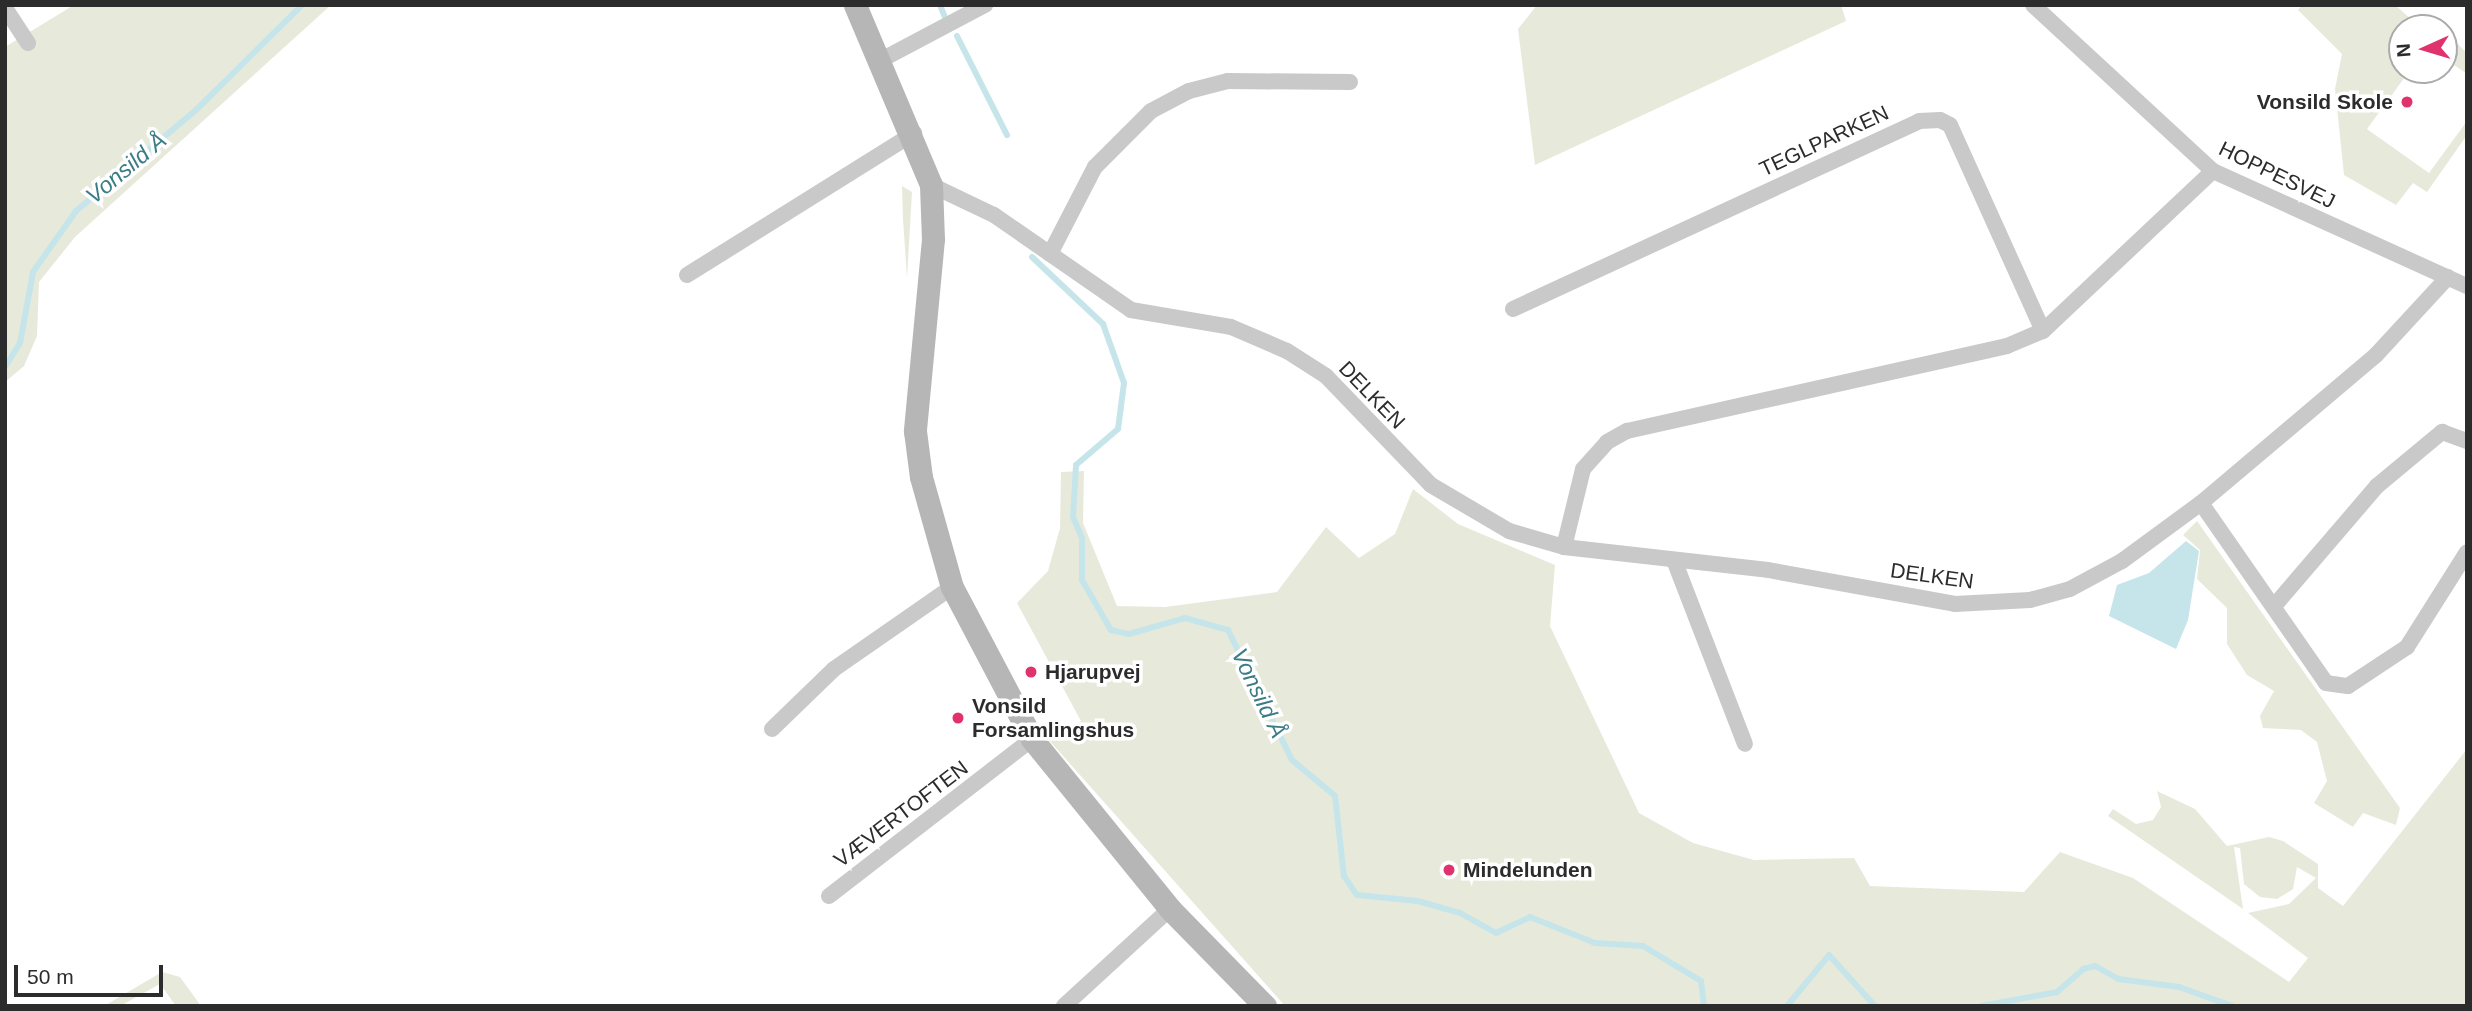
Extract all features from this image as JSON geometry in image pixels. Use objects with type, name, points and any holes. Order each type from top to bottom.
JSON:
[{"type":"street","points":[[855,5],[914,133],[931,185],[933,239],[915,431],[921,477],[952,586],[1032,739],[1170,909],[1265,1006]]},
{"type":"street","points":[[881,60],[985,5]]},
{"type":"street","name":"HOPPESVEJ","points":[[2033,5],[2213,171],[2467,286]]},
{"type":"street","points":[[5,8],[28,43]]},
{"type":"street","points":[[1050,254],[1095,167],[1151,111],[1189,91],[1228,81],[1350,82]]},
{"type":"street","name":"TEGLPARKEN","points":[[1513,309],[1919,121],[1940,120],[1950,125],[2043,331]]},
{"type":"street","points":[[687,275],[914,133]]},
{"type":"street","points":[[1564,547],[1583,469],[1607,442],[1627,431],[2007,346],[2043,331],[2213,171]]},
{"type":"street","name":"DELKEN","points":[[931,185],[994,215],[1131,310],[1231,327],[1287,351],[1326,376],[1430,485],[1509,531],[1564,547],[1989,605],[2070,589],[2122,561],[2201,503],[2376,355],[2448,277]]},
{"type":"street","points":[[2275,605],[2377,486],[2442,432],[2467,440]]},
{"type":"street","points":[[2201,503],[2275,605],[2326,683],[2347,686],[2407,647],[2467,552]]},
{"type":"street","points":[[1674,560],[1745,744]]},
{"type":"street","points":[[772,729],[834,669],[952,586]]},
{"type":"street","name":"VÆVERTOFTEN","points":[[829,896],[1032,739]]},
{"type":"street","points":[[1064,1006],[1170,909]]},
{"type":"green space","points":[[74,5],[331,5],[75,237],[39,282],[37,336],[24,366],[5,382],[5,47]]},
{"type":"green space","points":[[1537,5],[1841,5],[1846,21],[1535,165],[1518,29]]},
{"type":"green space","points":[[2302,5],[2395,5],[2405,14],[2388,14],[2388,84],[2400,84],[2367,129],[2429,173],[2467,121],[2467,135],[2427,192],[2413,183],[2396,205],[2344,175],[2335,89],[2342,54],[2298,10]]},
{"type":"green space","points":[[2458,44],[2467,53],[2467,74],[2458,68]]},
{"type":"green space","points":[[902,186],[912,192],[907,278],[903,219]]},
{"type":"green space","points":[[1084,471],[1083,523],[1117,606],[1165,607],[1277,592],[1326,527],[1359,558],[1395,534],[1413,489],[1458,524],[1555,565],[1550,626],[1639,813],[1693,843],[1754,860],[1854,858],[1870,886],[2024,892],[2060,852],[2133,878],[2289,982],[2308,958],[2248,913],[2289,904],[2316,878],[2297,867],[2293,889],[2277,899],[2260,897],[2244,884],[2240,848],[2234,847],[2243,909],[2108,816],[2113,809],[2136,824],[2153,820],[2161,807],[2157,791],[2195,809],[2227,846],[2269,837],[2283,841],[2318,864],[2318,888],[2343,906],[2467,749],[2467,1006],[1285,1006],[1048,739],[1081,721],[1017,603],[1048,571],[1060,528],[1061,472]]},
{"type":"green space","points":[[2197,521],[2400,808],[2396,825],[2363,813],[2353,827],[2314,803],[2327,781],[2317,742],[2301,730],[2263,728],[2260,716],[2274,691],[2247,675],[2227,644],[2227,608],[2197,579],[2200,550],[2183,535]]},
{"type":"green space","points":[[162,972],[180,977],[201,1006],[176,1006],[160,984],[120,1006],[104,1006]]},
{"type":"water","points":[[2186,541],[2199,551],[2188,620],[2176,649],[2109,616],[2117,585],[2149,573]]},
{"type":"waterway","name":"Vonsild Å","points":[[5,367],[20,343],[33,272],[76,211],[197,109],[302,5]]},
{"type":"waterway","name":"Vonsild Å","points":[[940,5],[946,20]]},
{"type":"waterway","name":"Vonsild Å","points":[[957,36],[1007,135]]},
{"type":"waterway","name":"Vonsild Å","points":[[1032,257],[1103,324],[1124,383],[1118,429],[1076,465],[1073,517],[1082,538],[1082,580],[1111,630],[1129,634],[1185,618],[1228,630],[1292,760],[1335,796],[1344,876],[1357,895],[1418,901],[1460,913],[1496,933],[1530,917],[1595,943],[1643,946],[1701,981],[1704,1006]]},
{"type":"waterway","points":[[1787,1006],[1829,955],[1875,1006]]},
{"type":"waterway","points":[[1981,1006],[2057,992],[2083,969],[2095,966],[2118,979],[2179,987],[2232,1006]]},
{"type":"place","name":"Vonsild Skole","points":[[2407,102]]},
{"type":"place","name":"Hjarupvej","points":[[1031,672]]},
{"type":"place","name":"Vonsild Forsamlingshus","points":[[958,718]]},
{"type":"place","name":"Mindelunden","points":[[1449,870]]}]
